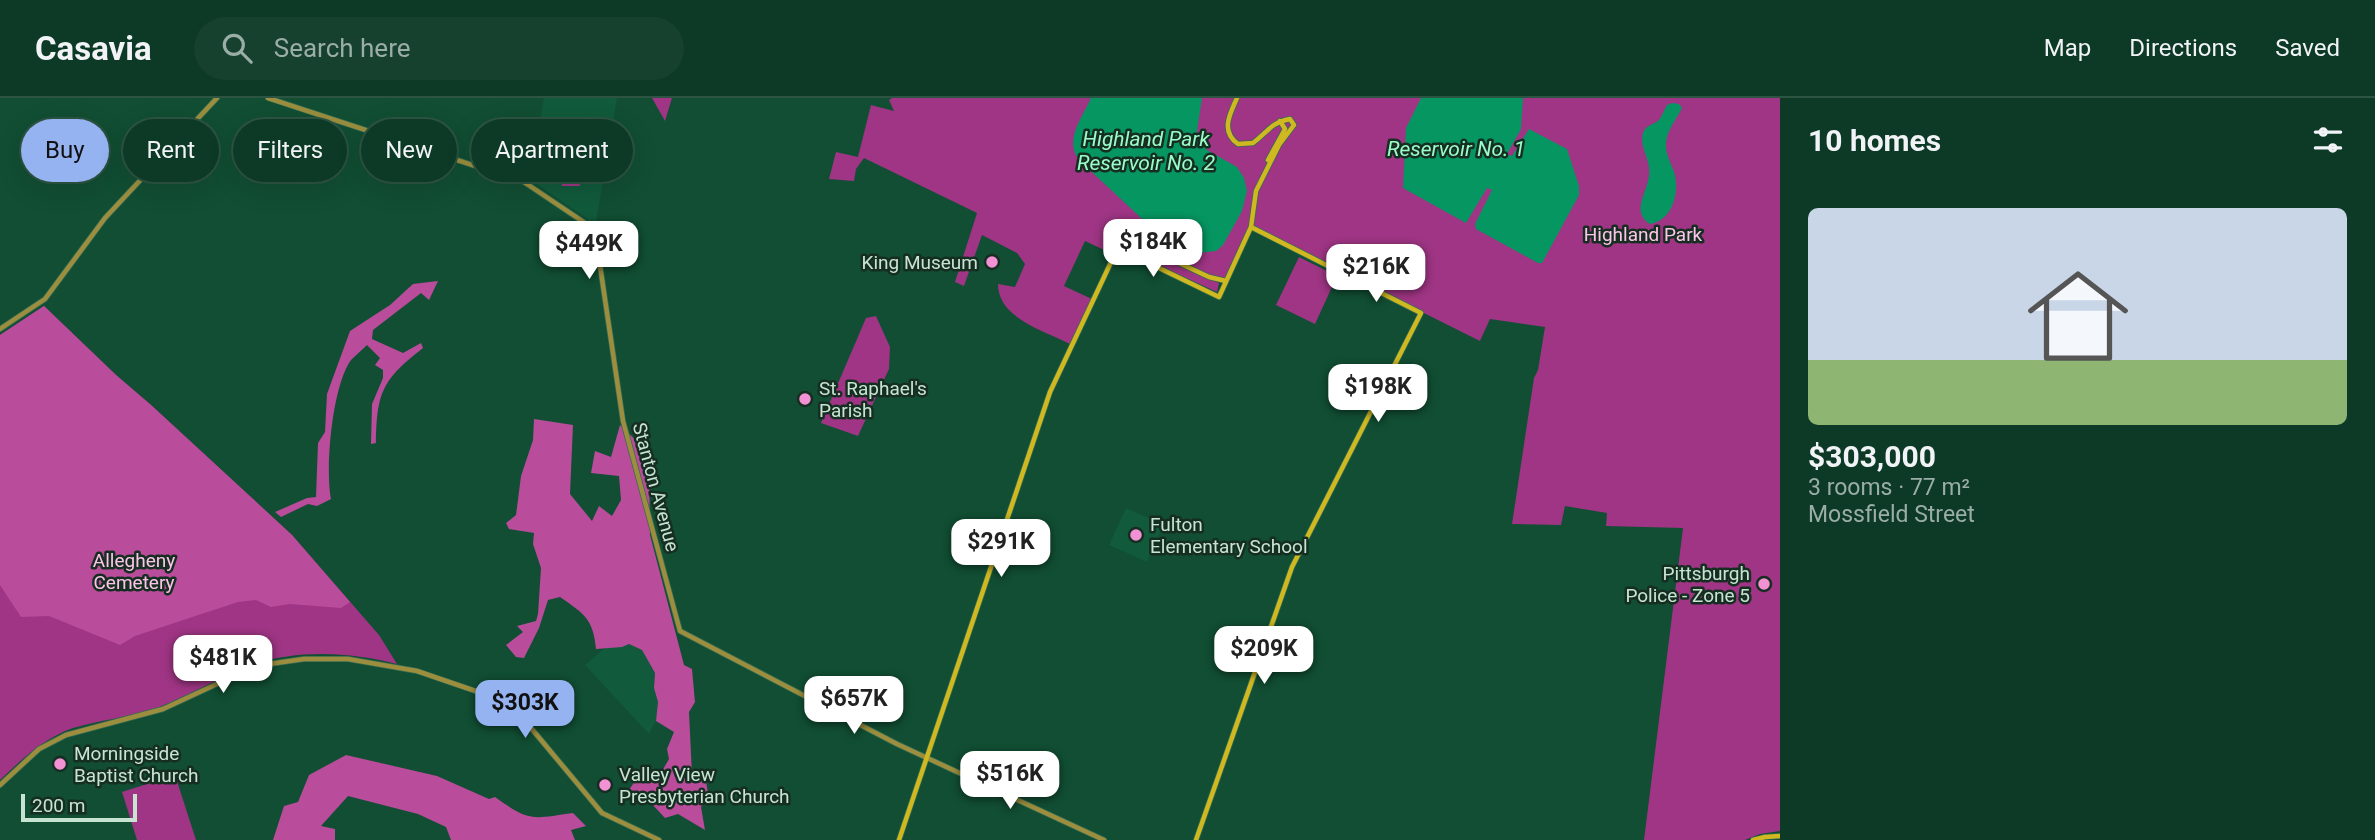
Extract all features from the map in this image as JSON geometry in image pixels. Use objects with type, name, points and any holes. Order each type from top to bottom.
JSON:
[{"type":"main road","points":[[1237,98],[1228,118],[1227,129],[1229,136],[1238,144],[1253,143],[1272,124],[1280,121],[1290,119],[1294,127],[1279,145],[1265,169]]},
{"type":"main road","points":[[1115,253],[1126,252],[1219,297],[1251,227],[1255,195],[1274,146],[1284,129],[1280,121]]},
{"type":"main road","points":[[1196,840],[1292,567],[1421,313],[1251,227]]},
{"type":"main road","points":[[899,840],[1051,393],[1121,240],[1130,240],[1209,277],[1226,281]]},
{"type":"main road","points":[[1753,840],[1780,836]]},
{"type":"street","points":[[0,329],[45,299],[105,218],[217,98]]},
{"type":"street","name":"Stanton Avenue","points":[[268,98],[524,182],[591,229],[598,252],[623,421],[680,631],[927,758],[1104,840]]},
{"type":"street","points":[[0,785],[39,749],[66,735],[163,709],[261,666],[296,659],[335,659],[417,671],[490,696],[521,716],[602,813],[659,840]]},
{"type":"shaded area","points":[[544,98],[617,98],[613,119],[540,119]]},
{"type":"shaded area","points":[[533,182],[603,182],[595,228],[585,217]]},
{"type":"shaded area","name":"Fulton Elementary School","points":[[1126,508],[1164,525],[1147,562],[1109,545]]},
{"type":"shaded area","points":[[629,644],[642,650],[655,673],[654,688],[658,702],[656,721],[649,734],[585,665],[605,648]]},
{"type":"green space","points":[[652,98],[672,98],[665,121]]},
{"type":"green space","name":"Highland Park","points":[[1780,98],[1780,831],[1745,840],[1644,840],[1683,528],[1606,526],[1607,513],[1565,506],[1561,525],[1512,524],[1534,378],[1538,370],[1545,327],[1490,319],[1480,341],[1251,227],[1226,281],[1209,277],[1124,239],[1115,255],[1085,241],[1064,286],[1094,300],[1072,345],[1025,322],[1006,306],[1000,296],[998,284],[1015,287],[1025,264],[1017,253],[982,235],[964,286],[955,282],[977,213],[864,158],[856,169],[854,181],[829,179],[836,152],[858,157],[871,105],[894,111],[889,100]]},
{"type":"green space","points":[[562,182],[580,182],[580,186],[562,186]]},
{"type":"green space","points":[[1127,241],[1219,283],[1217,292],[1127,251],[1123,248]]},
{"type":"green space","points":[[1299,257],[1337,276],[1315,324],[1276,305]]},
{"type":"green space","points":[[438,281],[429,300],[421,293],[373,330],[372,339],[403,353],[421,343],[423,348],[398,369],[384,388],[378,411],[376,443],[371,444],[372,404],[383,378],[383,370],[375,365],[380,358],[367,345],[351,360],[339,388],[330,449],[331,499],[317,506],[308,504],[281,517],[275,512],[307,498],[316,497],[318,443],[325,432],[327,394],[350,331],[390,305],[413,284]]},
{"type":"green space","name":"Allegheny Cemetery","points":[[44,306],[292,535],[379,635],[397,664],[361,657],[323,654],[285,657],[249,666],[157,708],[62,732],[34,750],[0,780],[0,335]]},
{"type":"green space","name":"Allegheny Cemetery","points":[[44,306],[292,535],[350,602],[341,608],[290,604],[271,607],[256,600],[238,602],[135,636],[120,645],[49,616],[21,617],[0,585],[0,335]]},
{"type":"green space","points":[[876,316],[890,347],[889,369],[858,436],[821,423],[866,318]]},
{"type":"green space","points":[[534,419],[573,425],[570,494],[592,521],[599,506],[612,516],[621,500],[619,476],[591,473],[595,451],[611,457],[620,425],[652,456],[649,467],[650,535],[684,665],[692,669],[695,702],[689,712],[692,775],[706,781],[709,799],[701,807],[705,830],[678,814],[665,818],[650,802],[627,793],[637,778],[658,778],[669,759],[667,749],[674,732],[656,721],[658,702],[654,688],[655,673],[642,650],[629,644],[596,649],[590,623],[560,597],[548,600],[539,628],[524,658],[516,657],[506,645],[523,632],[517,626],[536,621],[538,614],[541,568],[533,544],[534,533],[509,529],[506,523],[516,515],[521,476],[533,440]]},
{"type":"green space","points":[[346,755],[437,776],[489,799],[495,797],[531,817],[573,813],[586,826],[571,830],[575,840],[451,840],[446,827],[418,814],[348,796],[321,826],[335,829],[335,840],[273,840],[284,806],[298,802],[309,775]]},
{"type":"green space","points":[[175,775],[196,840],[137,840],[122,792]]},
{"type":"water","name":"Highland Park Reservoir No. 2","points":[[1091,98],[1202,98],[1198,139],[1207,150],[1237,167],[1244,178],[1247,191],[1242,211],[1223,245],[1216,251],[1199,253],[1154,230],[1080,161],[1073,146],[1074,138]]},
{"type":"water","name":"Reservoir No. 1","points":[[1421,98],[1523,98],[1521,129],[1507,154],[1512,156],[1529,129],[1567,149],[1579,186],[1579,195],[1542,263],[1476,229],[1475,224],[1492,190],[1487,188],[1466,223],[1403,188],[1406,128]]},
{"type":"water","points":[[1679,104],[1682,108],[1670,129],[1666,143],[1675,175],[1675,198],[1669,212],[1658,222],[1650,224],[1641,212],[1649,176],[1642,138],[1646,128],[1659,120],[1667,105]]},
{"type":"place","name":"King Museum","points":[[992,262]]},
{"type":"place","name":"St. Raphael's Parish","points":[[805,399]]},
{"type":"place","name":"Fulton Elementary School","points":[[1136,535]]},
{"type":"place","name":"Pittsburgh Police - Zone 5","points":[[1764,584]]},
{"type":"place","name":"Morningside Baptist Church","points":[[60,764]]},
{"type":"place","name":"Valley View Presbyterian Church","points":[[605,785]]}]
